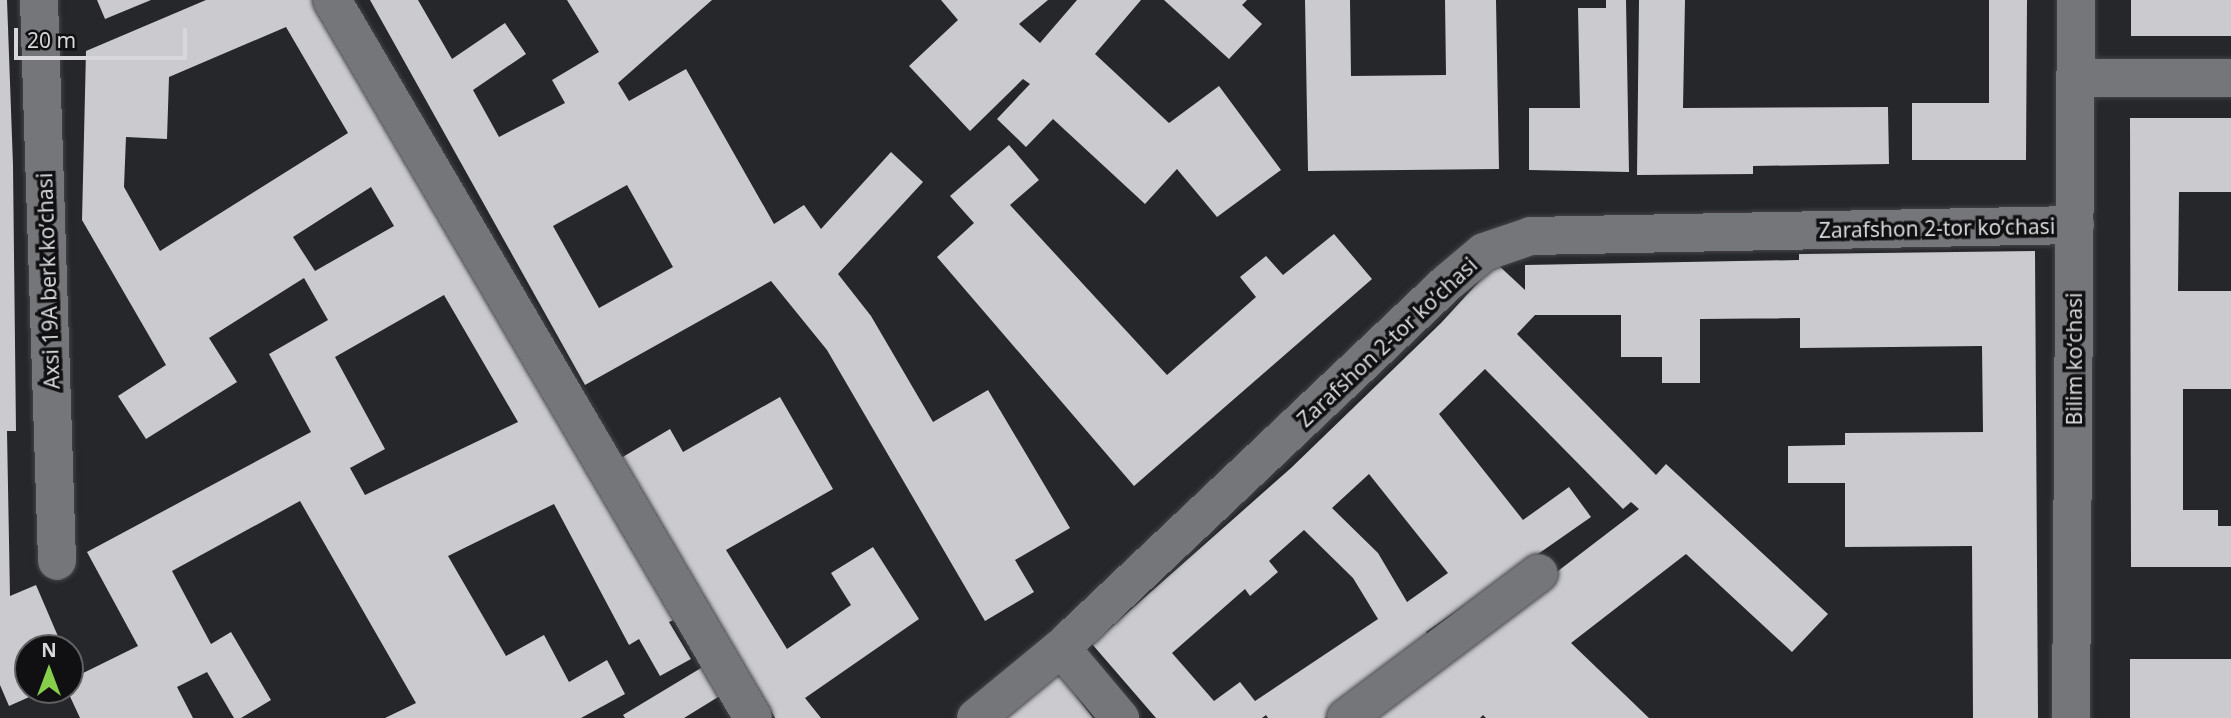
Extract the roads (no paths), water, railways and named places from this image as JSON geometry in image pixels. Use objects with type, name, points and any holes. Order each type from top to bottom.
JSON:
[{"type":"street","name":"Аxsi 19А berk koʼchasi","points":[[39,0],[57,561]]},
{"type":"street","points":[[332,0],[753,718]]},
{"type":"street","name":"Bilim koʻchasi","points":[[2071,718],[2076,0]]},
{"type":"street","points":[[2076,78],[2231,78]]},
{"type":"street","name":"Zarafshon 2-tor koʼchasi","points":[[976,718],[1061,648],[1447,283],[1484,252],[1531,236],[2074,225]]},
{"type":"street","points":[[1346,718],[1539,573]]},
{"type":"street","points":[[1061,648],[1120,718]]}]
